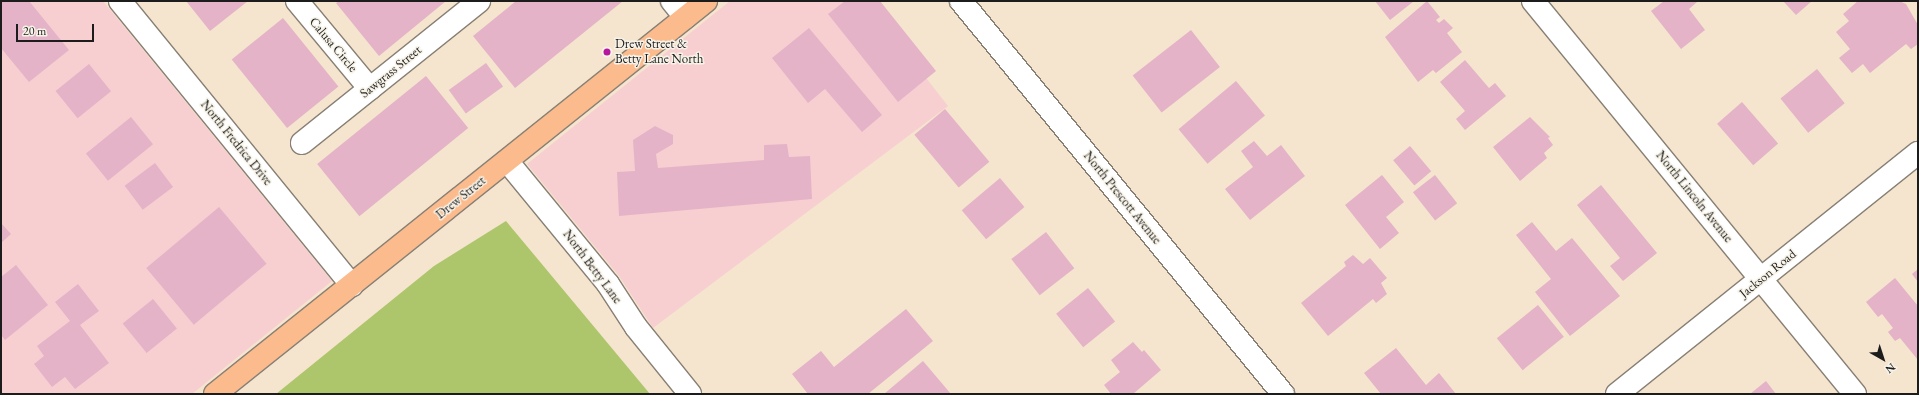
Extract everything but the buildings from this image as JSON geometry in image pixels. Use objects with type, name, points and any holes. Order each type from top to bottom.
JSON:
[{"type":"main road","name":"Drew Street","points":[[215,394],[508,160],[679,9],[706,1]]},
{"type":"street","name":"North Fredrica Drive","points":[[120,1],[352,285]]},
{"type":"street","name":"Calusa Circle","points":[[297,1],[370,89]]},
{"type":"street","name":"Sawgrass Street","points":[[302,143],[479,1]]},
{"type":"street","name":"North Prescott Avenue","points":[[961,1],[1282,394]]},
{"type":"street","name":"North Lincoln Avenue","points":[[1533,1],[1855,394]]},
{"type":"street","name":"Jackson Road","points":[[1617,394],[1918,153]]},
{"type":"street","name":"North Betty Lane","points":[[508,160],[608,284],[636,328],[690,394]]},
{"type":"shaded area","points":[[1,1],[103,1],[332,281],[192,394],[1,394]]},
{"type":"shaded area","points":[[730,1],[866,1],[948,106],[653,328],[619,276],[527,164]]},
{"type":"green space","points":[[506,221],[650,394],[276,394],[434,266]]},
{"type":"place","name":"Drew Street & Betty Lane North","points":[[607,52]]}]
